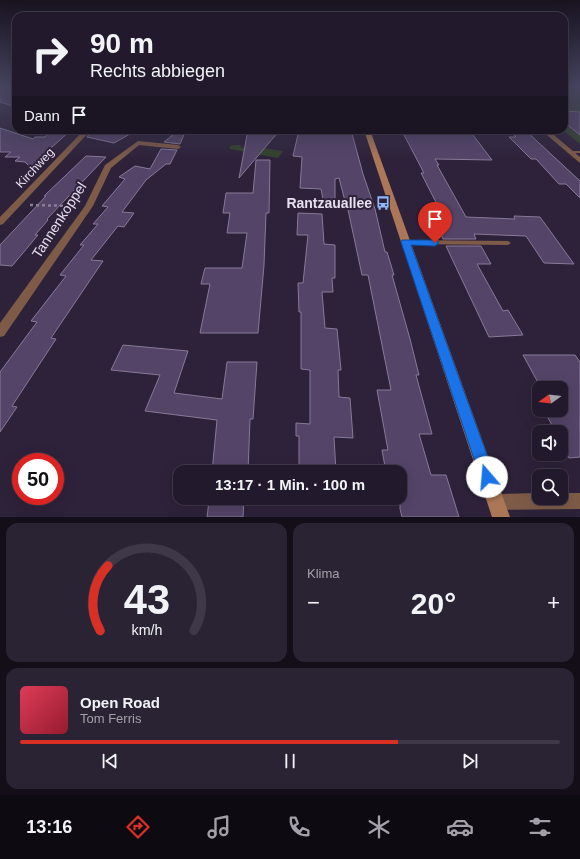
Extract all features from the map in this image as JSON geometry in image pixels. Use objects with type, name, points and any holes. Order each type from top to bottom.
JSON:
[{"type":"main road","points":[[368,134],[498,510]]},
{"type":"street","name":"Kirchweg","points":[[0,222],[84,134]]},
{"type":"street","points":[[549,134],[580,160]]},
{"type":"street","name":"Tannenkoppel","points":[[0,332],[89,206],[108,167],[138,143],[178,148]]},
{"type":"street","points":[[498,510],[580,501]]},
{"type":"lane","points":[[569,152],[580,152]]},
{"type":"lane","points":[[406,242],[508,243]]},
{"type":"path","points":[[17,205],[89,206]]},
{"type":"green space","points":[[568,111],[580,111],[580,144],[568,134]]},
{"type":"green space","points":[[232,145],[241,145],[240,147],[259,151],[263,148],[283,151],[278,158],[230,149],[229,148]]},
{"type":"building","points":[[568,111],[580,112],[580,135],[568,125]]},
{"type":"building","points":[[0,128],[12,132],[12,134],[18,134],[33,139],[35,137],[45,137],[48,134],[67,134],[30,167],[25,162],[15,161],[20,157],[5,157],[11,152],[0,152]]},
{"type":"building","points":[[89,134],[130,134],[114,143],[87,137]]},
{"type":"building","points":[[174,134],[184,134],[180,144],[164,142]]},
{"type":"building","points":[[247,134],[277,134],[239,178]]},
{"type":"building","points":[[298,134],[352,134],[363,174],[375,209],[385,252],[387,252],[394,275],[392,275],[410,339],[419,375],[416,375],[432,434],[419,434],[431,475],[446,475],[459,517],[402,517],[400,505],[407,505],[407,465],[385,465],[382,450],[388,450],[377,390],[391,390],[368,275],[362,275],[347,205],[339,178],[335,179],[335,205],[324,205],[321,189],[300,188],[302,157],[293,156]]},
{"type":"building","points":[[404,134],[472,134],[492,160],[435,159],[466,217],[515,219],[514,216],[540,217],[574,264],[544,263],[526,236],[474,234],[476,239],[443,239],[440,233],[437,233],[431,216],[443,216],[421,173],[424,173]]},
{"type":"building","points":[[513,134],[529,134],[580,181],[580,198],[566,184],[559,184],[536,159],[531,159],[509,137],[516,137]]},
{"type":"building","points":[[161,149],[177,150],[170,164],[166,164],[146,180],[122,212],[134,213],[124,227],[118,226],[91,260],[103,261],[51,338],[56,339],[12,406],[17,407],[0,432],[0,372],[37,322],[31,321],[66,276],[60,275],[84,245],[80,245],[98,224],[93,224],[108,207],[102,206],[125,179],[119,177],[135,166],[150,169]]},
{"type":"building","points":[[86,156],[106,157],[47,219],[48,220],[35,235],[38,235],[12,266],[0,265],[0,245],[46,196],[44,196]]},
{"type":"building","points":[[256,160],[270,160],[269,213],[266,213],[264,265],[258,333],[200,333],[210,284],[201,284],[205,268],[242,268],[247,233],[227,233],[230,213],[223,213],[226,193],[253,193]]},
{"type":"building","points":[[298,213],[322,214],[324,244],[335,245],[335,278],[332,278],[333,292],[322,292],[325,328],[337,329],[341,370],[338,370],[339,397],[350,398],[353,438],[334,437],[336,465],[299,465],[299,436],[296,436],[296,423],[310,424],[310,370],[301,369],[301,312],[299,312],[298,283],[303,283],[308,235],[297,235]]},
{"type":"building","points":[[446,246],[481,246],[491,264],[477,264],[503,311],[508,310],[523,335],[489,337]]},
{"type":"building","points":[[123,345],[188,351],[174,393],[222,399],[227,362],[257,362],[253,419],[250,419],[248,465],[213,465],[217,420],[145,411],[160,375],[111,370]]},
{"type":"building","points":[[523,355],[575,355],[580,362],[580,457],[569,458],[568,456],[568,425],[552,425],[547,417],[568,417],[568,381],[537,381]]},
{"type":"building","points":[[208,505],[244,505],[243,517],[207,517]]},
{"type":"place","name":"Rantzauallee","points":[[383,203]]},
{"type":"route","points":[[435,243],[406,242],[487,477]]}]
